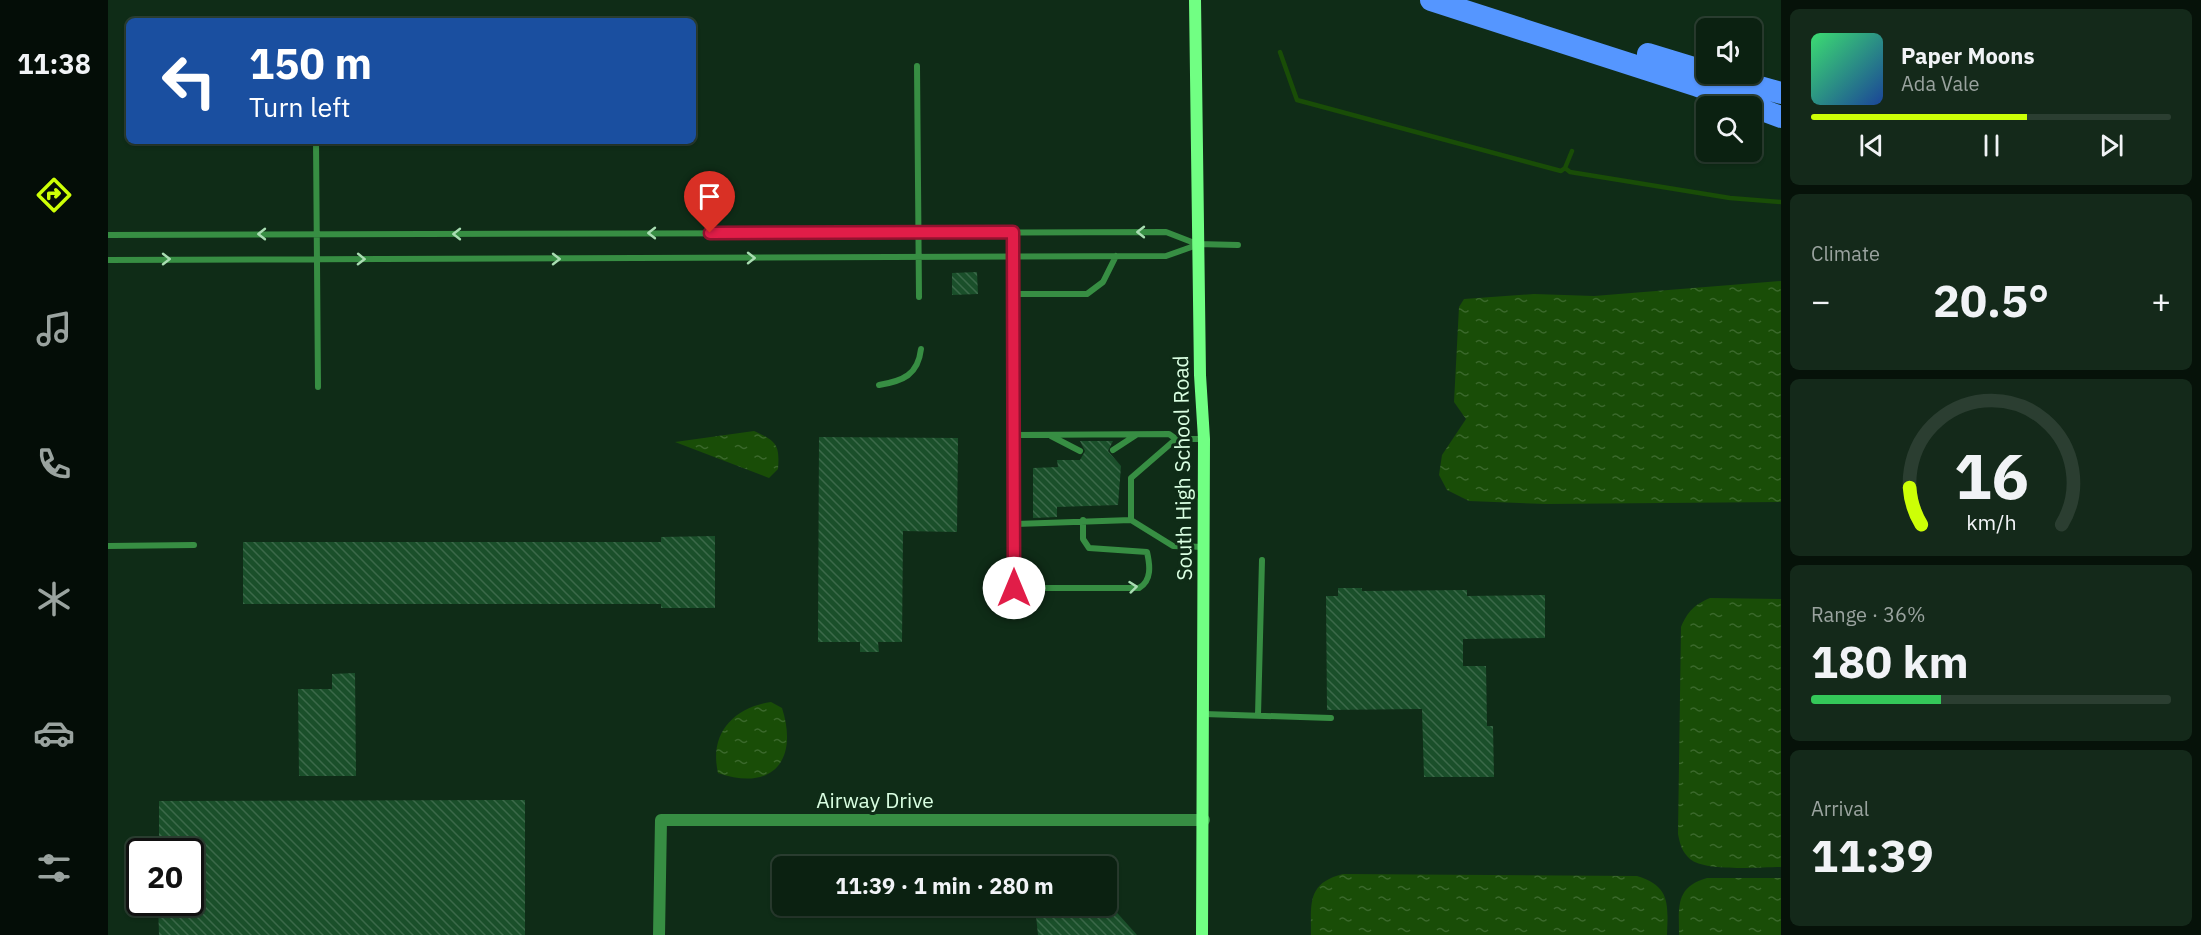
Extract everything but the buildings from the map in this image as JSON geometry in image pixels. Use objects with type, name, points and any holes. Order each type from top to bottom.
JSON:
[{"type":"highway","points":[[1431,0],[1695,85],[1781,117]]},
{"type":"highway","points":[[1456,0],[1543,22],[1696,69]]},
{"type":"highway","points":[[1749,84],[1781,93]]},
{"type":"street","name":"South High School Road","points":[[1195,0],[1197,244],[1204,439],[1205,547],[1202,935]]},
{"type":"street","name":"Airway Drive","points":[[659,935],[661,820],[1204,820]]},
{"type":"lane","points":[[917,66],[919,297]]},
{"type":"lane","points":[[316,144],[318,387]]},
{"type":"lane","points":[[1013,232],[1014,588],[1140,588],[1149,578],[1147,552],[1089,548],[1083,539],[1083,520]]},
{"type":"lane","points":[[108,235],[1166,232],[1197,244],[1238,245]]},
{"type":"lane","points":[[108,260],[1166,256],[1197,244]]},
{"type":"lane","points":[[1013,294],[1087,294],[1103,282],[1116,256]]},
{"type":"lane","points":[[879,385],[907,378],[919,361],[921,349]]},
{"type":"lane","points":[[1014,435],[1169,434],[1176,439],[1204,439]]},
{"type":"lane","points":[[1050,435],[1080,451]]},
{"type":"lane","points":[[1113,450],[1136,435]]},
{"type":"lane","points":[[1131,520],[1131,478],[1176,439]]},
{"type":"lane","points":[[1014,524],[1131,520],[1173,546],[1205,547]]},
{"type":"lane","points":[[108,546],[194,545]]},
{"type":"lane","points":[[1258,716],[1262,560]]},
{"type":"lane","points":[[1204,714],[1331,718]]},
{"type":"water","points":[[1781,281],[1781,502],[1546,504],[1469,501],[1447,490],[1439,475],[1442,455],[1466,419],[1454,402],[1459,307],[1464,299],[1534,294],[1594,296]]},
{"type":"water","points":[[754,431],[772,441],[777,449],[778,469],[769,478],[675,442]]},
{"type":"water","points":[[1710,598],[1781,599],[1781,867],[1734,868],[1697,863],[1683,851],[1678,834],[1681,627],[1692,609]]},
{"type":"water","points":[[771,702],[782,708],[786,727],[787,743],[777,768],[766,775],[753,778],[737,778],[718,773],[717,746],[727,725],[745,710]]},
{"type":"water","points":[[1343,874],[1637,876],[1648,880],[1662,891],[1667,906],[1667,935],[1311,935],[1312,904],[1317,889],[1331,878]]},
{"type":"water","points":[[1707,878],[1781,878],[1781,935],[1679,935],[1681,899],[1689,887]]},
{"type":"waterway","points":[[1280,52],[1297,100],[1561,171],[1565,168],[1570,172],[1730,198],[1781,202]]},
{"type":"waterway","points":[[1565,168],[1572,151]]},
{"type":"route","points":[[710,233],[1013,232],[1014,588]]}]
